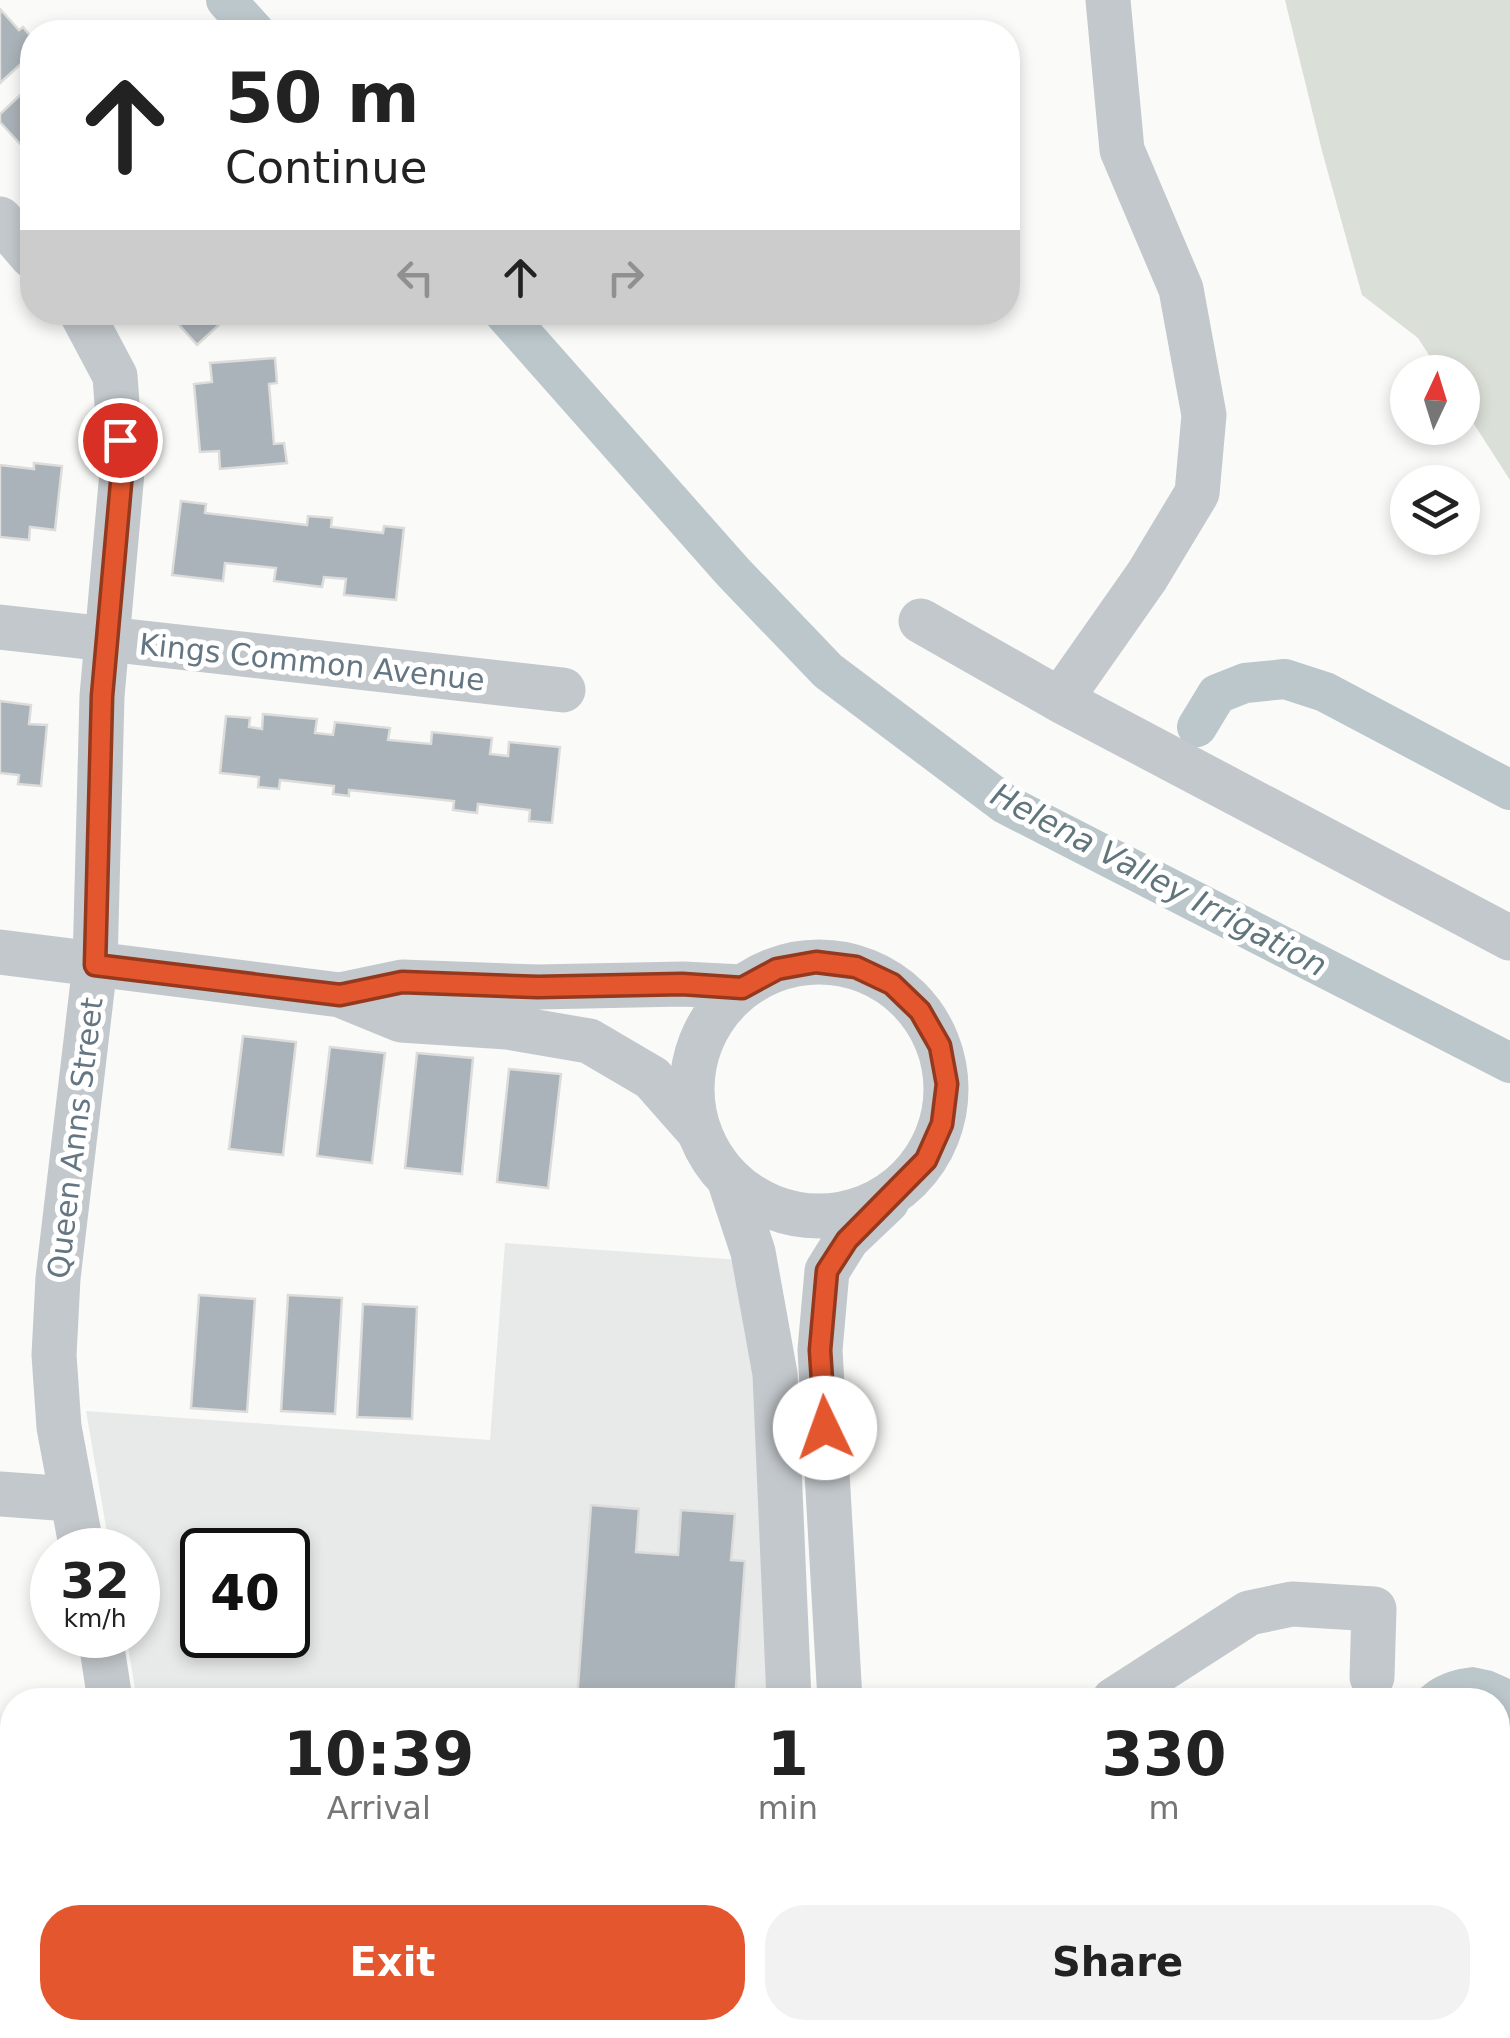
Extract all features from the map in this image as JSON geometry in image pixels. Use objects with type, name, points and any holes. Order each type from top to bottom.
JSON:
[{"type":"street","points":[[1060,700],[1147,576],[1197,493],[1204,415],[1181,289],[1122,150],[1108,0]]},
{"type":"street","points":[[0,219],[20,242]]},
{"type":"street","name":"Queen Anns Street","points":[[77,1528],[59,1427],[54,1356],[58,1278],[95,965],[102,696],[122,472],[115,376],[88,325]]},
{"type":"street","points":[[921,621],[1060,700],[1510,938]]},
{"type":"street","name":"Kings Common Avenue","points":[[0,627],[564,690]]},
{"type":"street","points":[[0,952],[340,995],[401,1020],[508,1027],[590,1041],[652,1078],[698,1129]]},
{"type":"street","points":[[839,1688],[820,1350],[827,1271],[847,1240],[900,1188],[926,1160],[942,1124],[947,1084],[940,1046],[920,1011],[892,984],[856,967],[816,962],[777,969],[742,988],[714,1016],[697,1052],[691,1090],[698,1129],[710,1156],[728,1179],[767,1206],[812,1217],[858,1211],[900,1188]]},
{"type":"street","points":[[340,995],[402,982],[742,988]]},
{"type":"street","points":[[728,1179],[753,1252],[774,1374],[788,1688]]},
{"type":"street","points":[[0,1494],[70,1499]]},
{"type":"street","points":[[1133,1688],[1249,1614],[1292,1604],[1374,1609],[1372,1677]]},
{"type":"street","points":[[104,1658],[108,1688]]},
{"type":"shaded area","points":[[1285,0],[1510,0],[1510,480],[1480,433],[1480,355],[1429,355],[1418,338],[1362,295]]},
{"type":"shaded area","points":[[505,1243],[741,1260],[755,1382],[775,1688],[135,1688],[130,1658],[160,1658],[160,1528],[106,1528],[86,1411],[490,1440]]},
{"type":"shaded area","points":[[1473,1667],[1492,1671],[1510,1679],[1510,1688],[1421,1688],[1454,1670]]},
{"type":"building","points":[[0,9],[20,29],[20,65],[0,83]]},
{"type":"building","points":[[20,95],[20,144],[0,122],[0,114]]},
{"type":"building","points":[[179,325],[219,325],[197,345]]},
{"type":"building","points":[[275,358],[277,383],[269,384],[274,444],[284,443],[287,463],[220,469],[219,451],[200,452],[194,384],[212,382],[210,363]]},
{"type":"building","points":[[34,463],[62,466],[55,530],[30,527],[29,540],[0,537],[0,465],[34,469]]},
{"type":"building","points":[[181,501],[206,504],[205,513],[307,525],[308,516],[332,518],[331,527],[383,533],[384,526],[404,528],[396,600],[344,595],[346,579],[324,577],[322,587],[274,581],[276,568],[225,563],[223,581],[172,575]]},
{"type":"building","points":[[0,701],[31,705],[29,724],[47,725],[41,786],[18,784],[19,775],[0,773]]},
{"type":"building","points":[[263,714],[317,719],[315,733],[333,735],[335,722],[390,728],[388,740],[431,744],[432,732],[492,738],[490,754],[508,756],[509,742],[560,747],[552,823],[529,821],[530,810],[478,804],[477,813],[453,810],[454,801],[349,790],[349,796],[333,794],[334,786],[280,780],[279,789],[258,787],[259,777],[220,773],[226,716],[250,718],[249,727],[262,729]]},
{"type":"building","points":[[243,1036],[296,1042],[283,1155],[229,1149]]},
{"type":"building","points":[[330,1047],[385,1053],[372,1163],[317,1156]]},
{"type":"building","points":[[417,1053],[473,1058],[462,1174],[405,1168]]},
{"type":"building","points":[[509,1069],[561,1074],[548,1188],[497,1182]]},
{"type":"building","points":[[199,1295],[255,1299],[247,1412],[191,1408]]},
{"type":"building","points":[[288,1295],[342,1298],[335,1414],[281,1411]]},
{"type":"building","points":[[363,1304],[417,1307],[412,1419],[357,1417]]},
{"type":"building","points":[[591,1505],[639,1509],[636,1552],[678,1555],[681,1510],[735,1514],[731,1560],[745,1561],[736,1688],[578,1688]]},
{"type":"waterway","name":"Helena Valley Irrigation","points":[[226,0],[244,20]]},
{"type":"waterway","name":"Helena Valley Irrigation","points":[[514,325],[733,572],[828,671],[1005,804],[1510,1063]]},
{"type":"waterway","name":"Helena Valley Irrigation","points":[[1197,727],[1217,694],[1245,683],[1285,679],[1325,692],[1510,790]]},
{"type":"route","points":[[120,440],[122,472],[102,696],[95,965],[340,995],[402,982],[742,988],[777,969],[816,962],[856,967],[892,984],[920,1011],[940,1046],[947,1084],[942,1124],[926,1160],[847,1240],[827,1271],[820,1350],[825,1428]]}]
